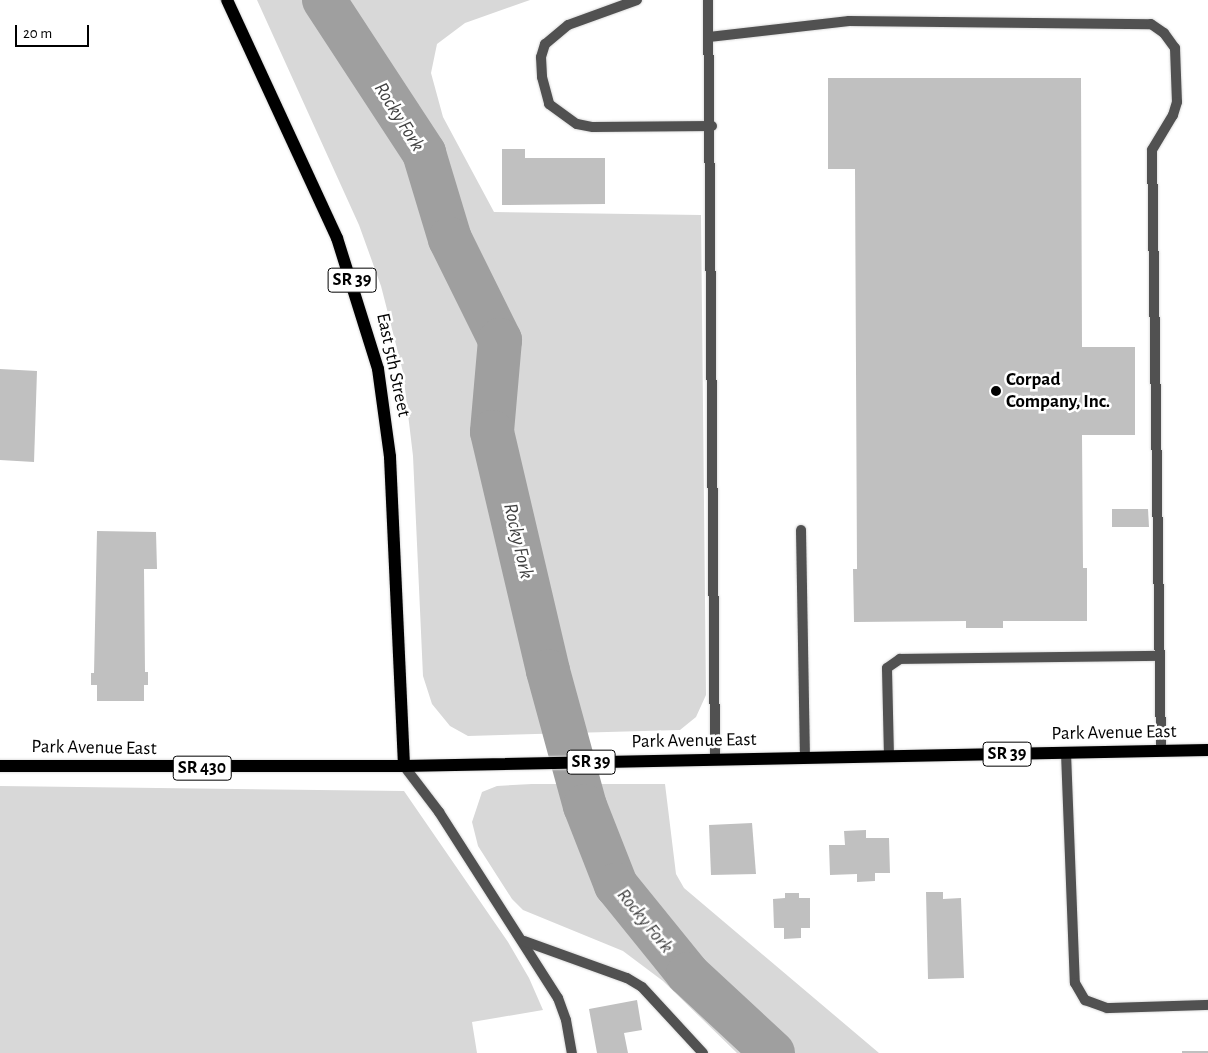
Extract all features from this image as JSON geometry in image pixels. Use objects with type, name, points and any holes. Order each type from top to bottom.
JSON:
[{"type":"main road","name":"East 5th Street","points":[[227,0],[337,238],[378,369],[390,457],[404,766]]},
{"type":"main road","name":"Park Avenue East","points":[[0,766],[404,766],[1208,750]]},
{"type":"street","points":[[637,0],[568,25],[545,44],[541,57],[542,76],[549,104],[577,124],[593,127],[712,126]]},
{"type":"street","points":[[708,0],[712,126],[715,760]]},
{"type":"street","points":[[709,38],[849,21],[1150,24],[1164,33],[1175,48],[1177,102],[1174,115],[1152,150],[1161,751]]},
{"type":"street","points":[[801,530],[806,758]]},
{"type":"street","points":[[889,757],[887,668],[900,659],[1160,656]]},
{"type":"street","points":[[1066,753],[1075,982],[1085,1000],[1107,1008],[1208,1005]]},
{"type":"street","points":[[404,766],[439,812],[524,941],[558,998],[572,1053]]},
{"type":"street","points":[[524,941],[627,978],[642,987],[703,1053]]},
{"type":"shaded area","points":[[257,0],[530,0],[465,23],[437,44],[431,73],[443,117],[494,212],[701,215],[706,695],[696,717],[680,730],[468,736],[450,726],[432,704],[423,676],[413,456],[403,372],[381,286],[359,225]]},
{"type":"shaded area","points":[[532,784],[665,784],[676,874],[684,888],[879,1053],[737,1053],[663,981],[623,951],[523,910],[512,899],[478,846],[472,822],[482,792],[497,786]]},
{"type":"shaded area","points":[[0,786],[404,791],[508,942],[529,978],[543,1010],[472,1022],[477,1053],[0,1053]]},
{"type":"building","name":"Corpad Company, Inc.","points":[[828,78],[1081,78],[1082,347],[1135,347],[1135,435],[1082,435],[1083,568],[1087,568],[1087,621],[1003,621],[1003,628],[966,628],[966,621],[854,622],[853,569],[857,569],[855,169],[828,169]]},
{"type":"building","points":[[502,149],[525,149],[525,158],[605,158],[605,204],[502,205]]},
{"type":"building","points":[[0,369],[37,371],[34,462],[0,460]]},
{"type":"building","points":[[1112,509],[1148,509],[1149,527],[1112,527]]},
{"type":"building","points":[[97,531],[156,532],[157,569],[144,569],[145,672],[148,672],[148,685],[144,685],[144,701],[97,701],[97,685],[91,685],[91,673],[94,673]]},
{"type":"building","points":[[752,823],[756,874],[711,875],[709,825]]},
{"type":"building","points":[[866,830],[866,838],[889,838],[890,873],[875,873],[875,881],[857,882],[857,874],[830,875],[829,845],[845,845],[844,831]]},
{"type":"building","points":[[926,892],[943,892],[943,899],[961,898],[964,978],[928,979]]},
{"type":"building","points":[[785,893],[799,893],[799,898],[810,898],[810,928],[801,928],[801,938],[784,939],[784,928],[774,928],[773,899],[785,898]]},
{"type":"building","points":[[637,1000],[642,1030],[624,1033],[628,1053],[597,1053],[589,1009]]},
{"type":"building","points":[[1182,1051],[1208,1051],[1208,1053],[1182,1053]]},
{"type":"waterway","name":"Rocky Fork","points":[[324,0],[424,153],[450,239],[500,340],[492,432],[548,671],[585,806],[616,885],[688,974],[773,1053]]},
{"type":"place","name":"Corpad Company, Inc.","points":[[996,391]]}]
